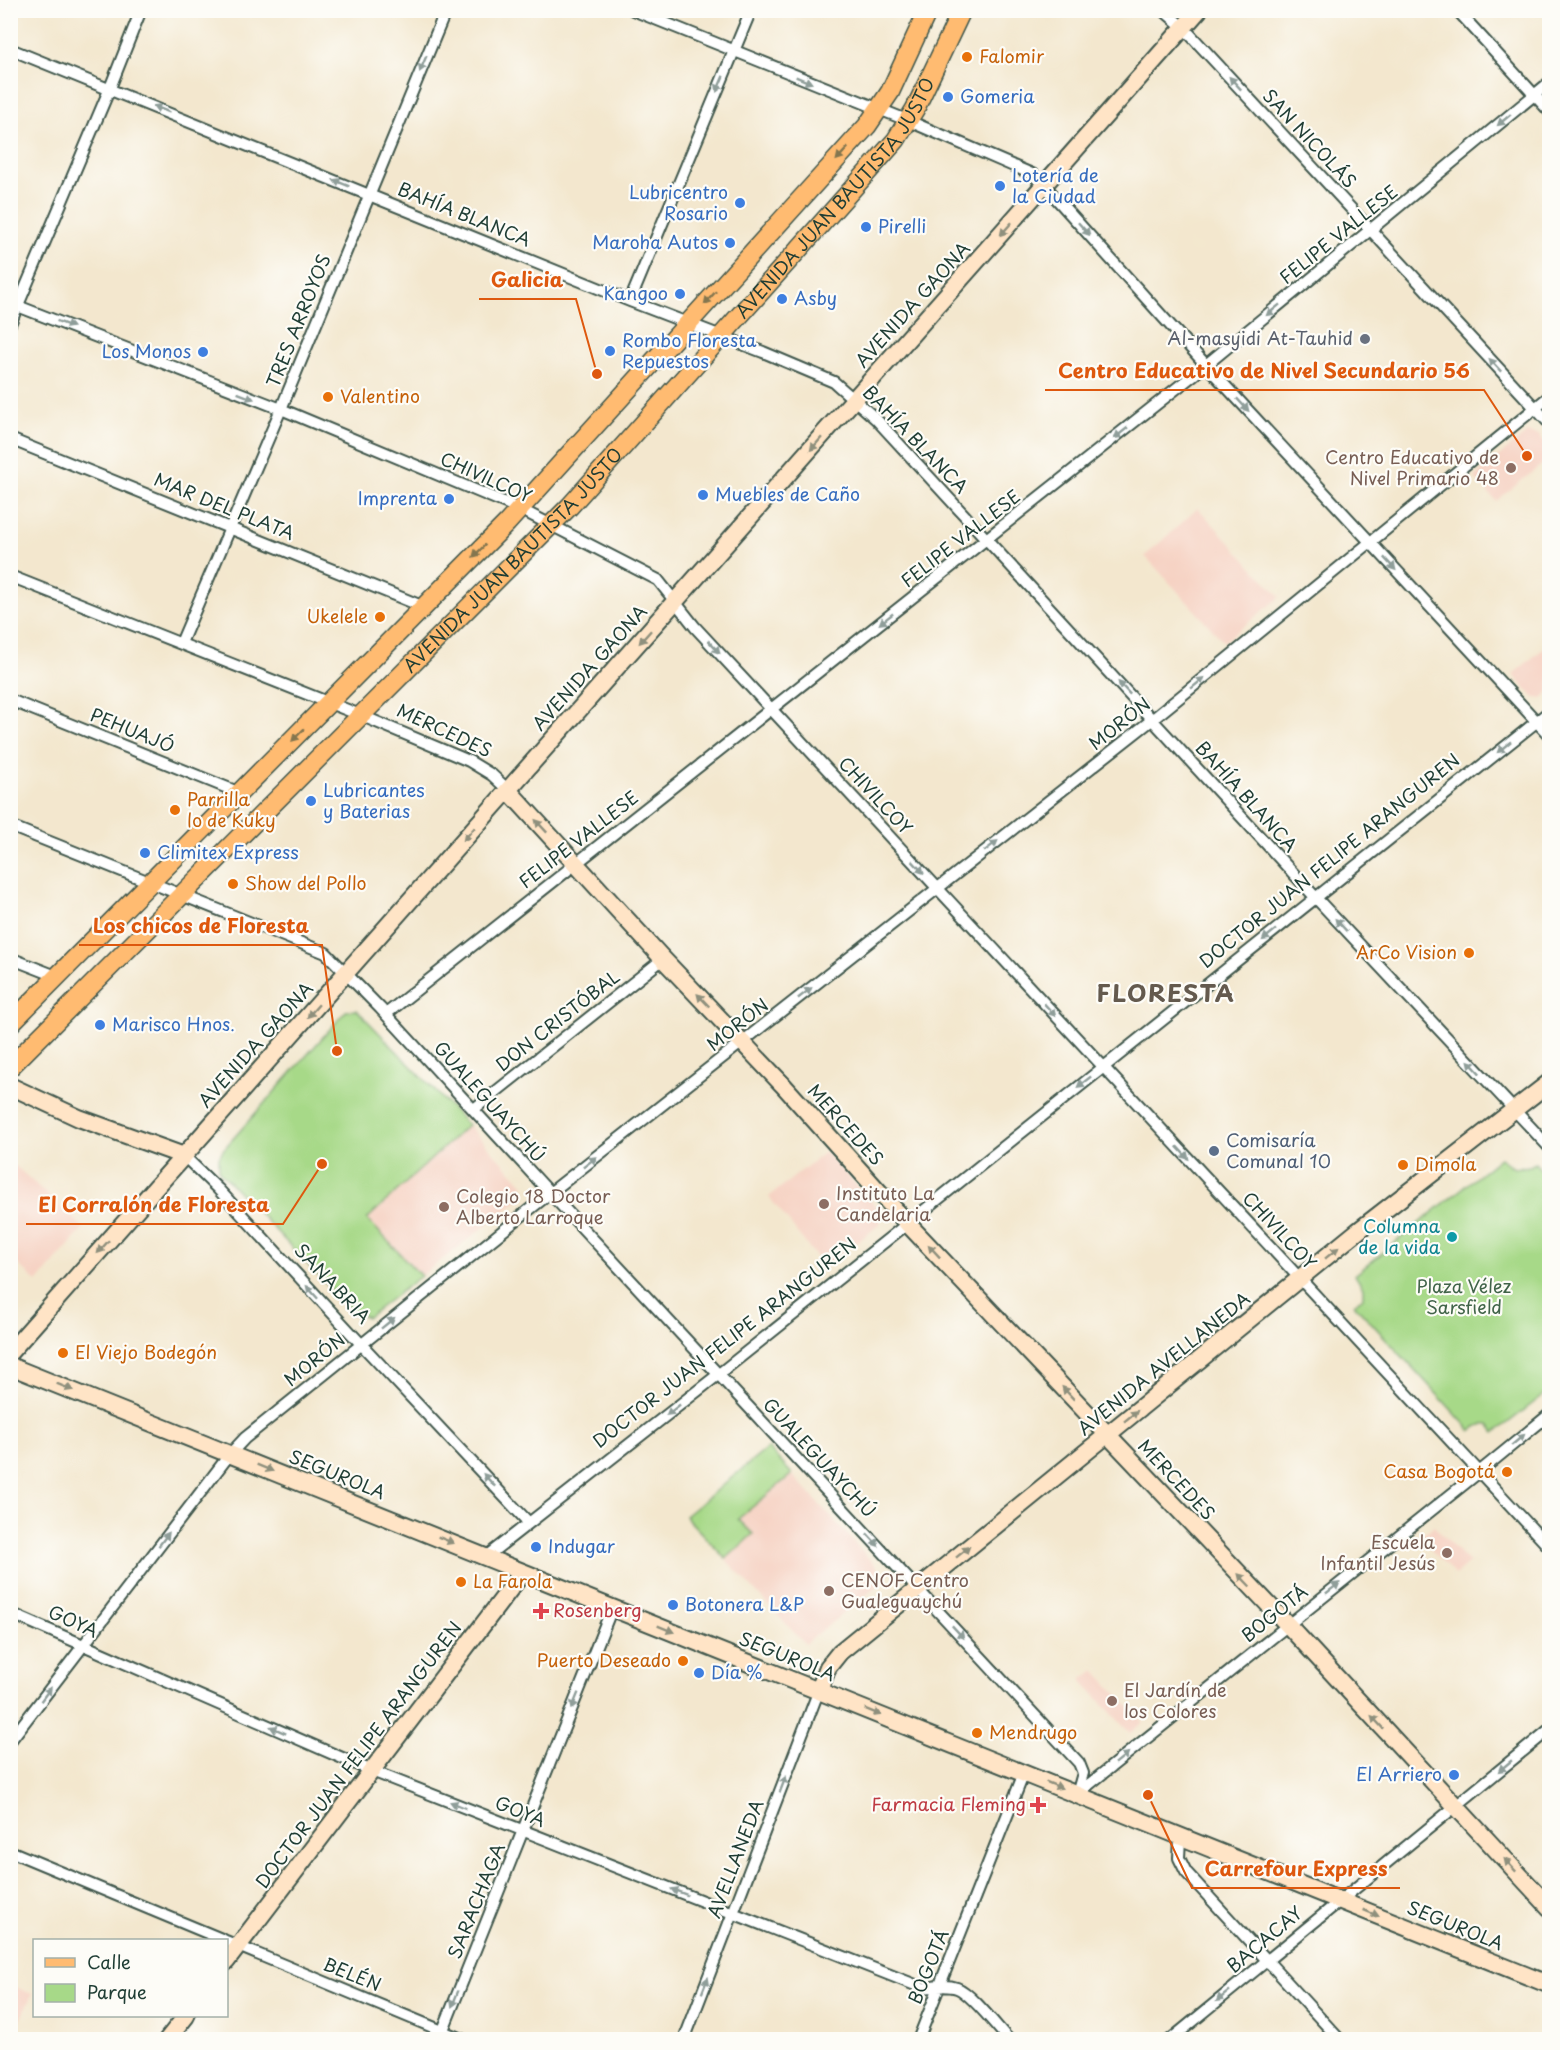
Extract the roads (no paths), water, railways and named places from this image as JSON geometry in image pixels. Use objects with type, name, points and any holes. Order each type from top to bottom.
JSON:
[{"type":"main road","name":"AVENIDA JUAN BAUTISTA JUSTO","points":[[10,1024],[520,509],[867,126],[879,110],[904,63],[928,10]]},
{"type":"main road","name":"AVENIDA JUAN BAUTISTA JUSTO","points":[[10,1067],[583,492],[891,146],[909,121],[962,10]]},
{"type":"street","points":[[10,324],[14,304],[110,88],[141,10]]},
{"type":"street","name":"TRES ARROYOS","points":[[182,644],[446,10]]},
{"type":"street","points":[[633,10],[1022,168],[1045,186],[1206,365],[1550,736]]},
{"type":"street","points":[[630,301],[751,10]]},
{"type":"street","name":"SAN NICOLÁS","points":[[1163,10],[1184,28],[1550,424]]},
{"type":"street","name":"AVENIDA GAONA","points":[[10,1352],[1199,10]]},
{"type":"street","points":[[1456,10],[1550,112]]},
{"type":"street","name":"BAHÍA BLANCA","points":[[10,49],[834,382],[876,419],[1316,898],[1550,1148]]},
{"type":"street","name":"FELIPE VALLESE","points":[[386,1014],[1206,365],[1550,82]]},
{"type":"street","name":"CHIVILCOY","points":[[14,304],[281,409],[520,509],[658,580],[695,627],[1550,1548]]},
{"type":"street","name":"MORÓN","points":[[10,1741],[230,1454],[245,1438],[550,1193],[1153,719],[1550,396]]},
{"type":"street","name":"MAR DEL PLATA","points":[[10,439],[424,607]]},
{"type":"street","name":"MERCEDES","points":[[10,576],[360,715],[469,761],[492,775],[743,1042],[907,1223],[1287,1624],[1550,1908]]},
{"type":"street","name":"PEHUAJÓ","points":[[10,700],[240,793]]},
{"type":"street","name":"DOCTOR JUAN FELIPE ARANGUREN","points":[[487,1556],[719,1374],[1550,711]]},
{"type":"street","name":"GUALEGUAYCHÚ","points":[[10,826],[326,953],[347,972],[1079,1763],[1083,1773],[1077,1794]]},
{"type":"street","points":[[10,958],[56,976]]},
{"type":"street","name":"DON CRISTÓBAL","points":[[474,1109],[663,959]]},
{"type":"street","name":"AVENIDA AVELLANEDA","points":[[819,1690],[828,1667],[840,1652],[1301,1278],[1550,1082]]},
{"type":"street","name":"SANABRIA","points":[[10,1086],[79,1118],[184,1156],[218,1189],[529,1522]]},
{"type":"street","name":"SEGUROLA","points":[[10,1366],[1550,1985]]},
{"type":"street","name":"BOGOTÁ","points":[[1077,1794],[1550,1414]]},
{"type":"street","name":"DOCTOR JUAN FELIPE ARANGUREN","points":[[230,1943],[372,1771],[523,1572]]},
{"type":"street","name":"SARACHAGA","points":[[441,2035],[612,1608]]},
{"type":"street","name":"GOYA","points":[[10,1612],[372,1771],[523,1832],[923,1989],[948,1986],[960,1989],[1009,2040]]},
{"type":"street","name":"AVELLANEDA","points":[[684,2040],[819,1690]]},
{"type":"street","name":"BACACAY","points":[[1170,2040],[1550,1729]]},
{"type":"street","name":"BOGOTÁ","points":[[918,2040],[1024,1773]]},
{"type":"street","points":[[1180,1838],[1179,1858],[1186,1872],[1340,2040]]},
{"type":"street","name":"BELÉN","points":[[10,1851],[220,1939]]},
{"type":"street","name":"BELÉN","points":[[230,1943],[441,2035],[464,2040]]},
{"type":"street","points":[[167,2040],[185,2017]]},
{"type":"place","name":"Falomir","points":[[967,57]]},
{"type":"place","name":"Gomeria","points":[[948,97]]},
{"type":"place","name":"Lotería de la Ciudad","points":[[1000,186]]},
{"type":"place","name":"Lubricentro Rosario","points":[[740,203]]},
{"type":"place","name":"Pirelli","points":[[866,227]]},
{"type":"place","name":"Maroha Autos","points":[[730,243]]},
{"type":"place","name":"Kangoo","points":[[680,294]]},
{"type":"place","name":"Asby","points":[[782,299]]},
{"type":"place","name":"Al-masyidi At-Tauhid","points":[[1365,339]]},
{"type":"place","name":"Rombo Floresta Repuestos","points":[[610,351]]},
{"type":"place","name":"Los Monos","points":[[203,352]]},
{"type":"place","name":"Galicia","points":[[597,374]]},
{"type":"place","name":"Valentino","points":[[328,397]]},
{"type":"place","name":"Centro Educativo de Nivel Secundario 56","points":[[1527,456]]},
{"type":"place","name":"Centro Educativo de Nivel Primario 48","points":[[1511,468]]},
{"type":"place","name":"Muebles de Caño","points":[[703,495]]},
{"type":"place","name":"Imprenta","points":[[449,499]]},
{"type":"place","name":"Ukelele","points":[[380,617]]},
{"type":"place","name":"Lubricantes y Baterias","points":[[311,801]]},
{"type":"place","name":"Parrilla lo de Kuky","points":[[175,810]]},
{"type":"place","name":"Climitex Express","points":[[145,853]]},
{"type":"place","name":"Show del Pollo","points":[[233,884]]},
{"type":"place","name":"ArCo Vision","points":[[1469,953]]},
{"type":"place","name":"Marisco Hnos.","points":[[100,1025]]},
{"type":"place","name":"Los chicos de Floresta","points":[[337,1051]]},
{"type":"place","name":"Comisaría Comunal 10","points":[[1214,1151]]},
{"type":"place","name":"El Corralón de Floresta","points":[[322,1164]]},
{"type":"place","name":"Dimola","points":[[1403,1165]]},
{"type":"place","name":"Instituto La Candelaria","points":[[824,1204]]},
{"type":"place","name":"Colegio 18 Doctor Alberto Larroque","points":[[444,1207]]},
{"type":"place","name":"Columna de la vida","points":[[1452,1237]]},
{"type":"place","name":"El Viejo Bodegón","points":[[63,1353]]},
{"type":"place","name":"Casa Bogotá","points":[[1507,1472]]},
{"type":"place","name":"Indugar","points":[[536,1547]]},
{"type":"place","name":"Escuela Infantil Jesús","points":[[1447,1553]]},
{"type":"place","name":"La Farola","points":[[461,1582]]},
{"type":"place","name":"CENOF Centro Gualeguaychú","points":[[829,1591]]},
{"type":"place","name":"Botonera L&P","points":[[673,1605]]},
{"type":"place","name":"Rosenberg","points":[[541,1611]]},
{"type":"place","name":"Puerto Deseado","points":[[683,1661]]},
{"type":"place","name":"Día %","points":[[699,1673]]},
{"type":"place","name":"El Jardín de los Colores","points":[[1112,1701]]},
{"type":"place","name":"Mendrugo","points":[[977,1733]]},
{"type":"place","name":"El Arriero","points":[[1454,1775]]},
{"type":"place","name":"Carrefour Express","points":[[1148,1795]]},
{"type":"place","name":"Farmacia Fleming","points":[[1038,1805]]},
{"type":"district","name":"FLORESTA","points":[[1166,994]]},
{"type":"park label","name":"Plaza Vélez Sarsfield","points":[[1464,1297]]}]
